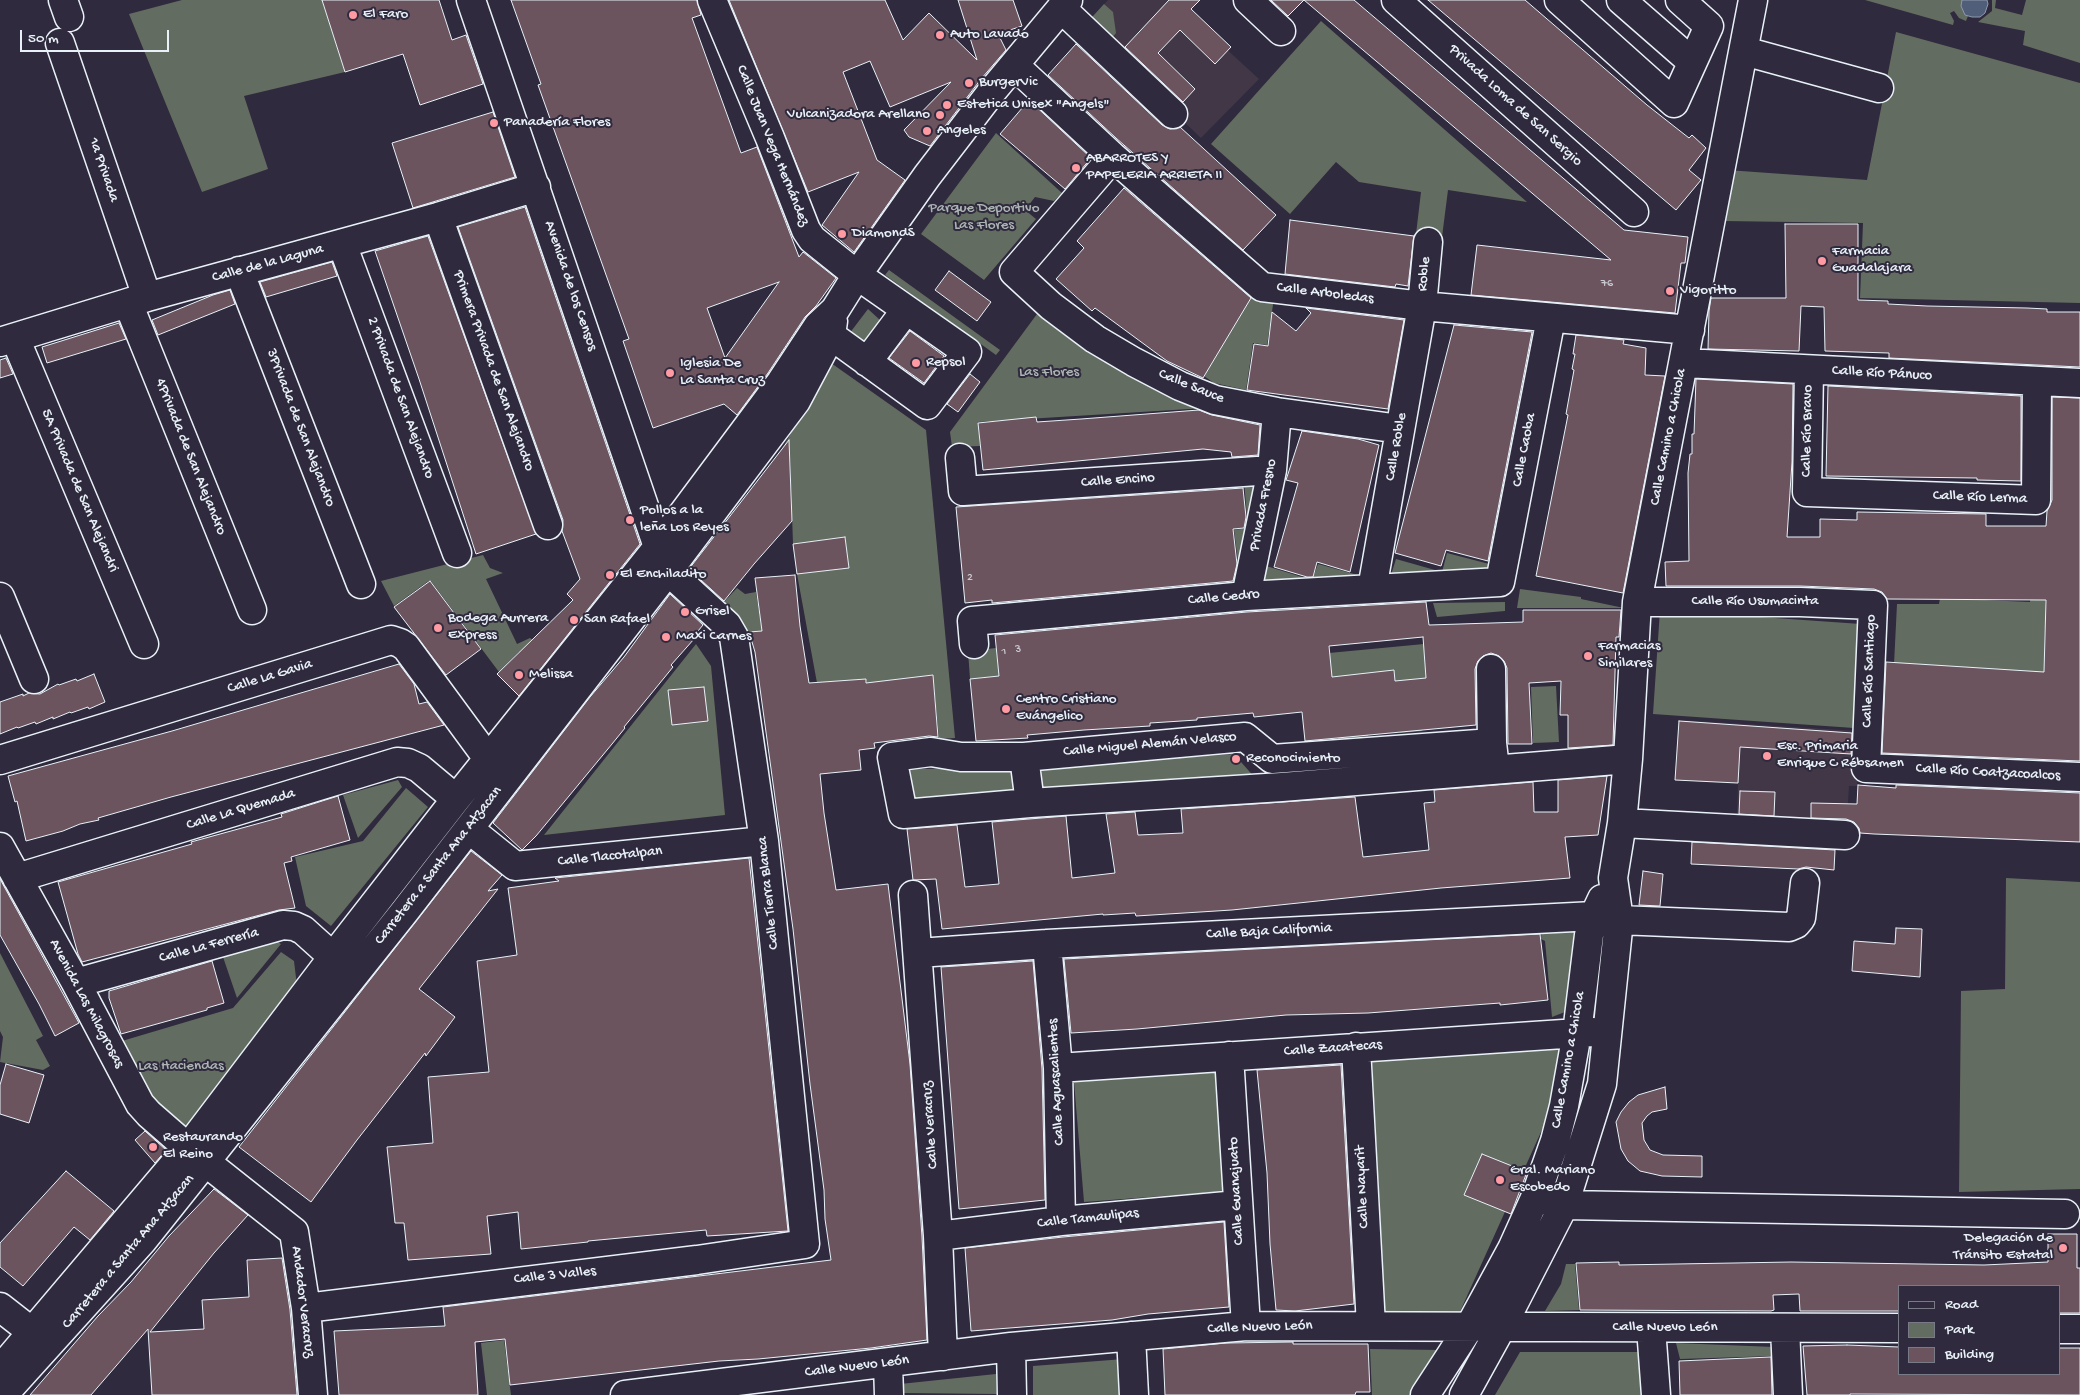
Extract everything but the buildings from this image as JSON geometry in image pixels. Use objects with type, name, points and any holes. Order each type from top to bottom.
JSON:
[{"type":"street","name":"Avenida de los Censos","points":[[471,0],[663,559]]},
{"type":"street","name":"Calle Juan Vega Hernández","points":[[712,0],[806,230],[812,239],[856,275],[967,352],[927,405],[867,362]]},
{"type":"street","points":[[1248,0],[1281,31]]},
{"type":"street","name":"Privada Loma de San Sergio","points":[[1396,0],[1634,212]]},
{"type":"street","points":[[1559,0],[1674,103],[1708,26],[1680,0]]},
{"type":"street","points":[[1620,0],[1692,62]]},
{"type":"street","name":"Calle Camino a Chicola","points":[[1464,1395],[1501,1328],[1564,1205],[1602,1084],[1608,1032],[1606,918],[1622,823],[1628,759],[1636,602],[1684,363],[1753,0]]},
{"type":"street","name":"Carretera a Santa Ana Atzacan","points":[[3,1395],[41,1339],[469,829],[663,559],[692,501],[781,382],[828,324],[856,275],[927,176],[1064,4]]},
{"type":"street","points":[[1064,4],[1173,114]]},
{"type":"street","name":"1a Privada","points":[[60,43],[137,300]]},
{"type":"street","points":[[1744,51],[1879,88]]},
{"type":"street","name":"Calle Arboledas","points":[[1014,65],[1113,157],[1262,287],[1422,306],[1690,330]]},
{"type":"street","name":"Calle Sauce","points":[[1113,157],[1014,272],[1051,306],[1080,328],[1134,362],[1180,386],[1216,400],[1276,412],[1400,429]]},
{"type":"street","name":"Calle de la Laguna","points":[[7,340],[137,300],[438,217],[536,187]]},
{"type":"street","name":"Primera Privada de San Alejandro","points":[[438,217],[548,525]]},
{"type":"street","name":"Roble","points":[[1422,306],[1428,242]]},
{"type":"street","name":"2 Privada de San Alejandro","points":[[342,244],[457,553]]},
{"type":"street","name":"3Privada de San Alejandro","points":[[239,271],[361,584]]},
{"type":"street","name":"4Privada de San Alejandro","points":[[137,300],[252,610]]},
{"type":"street","name":"Calle Roble","points":[[1372,589],[1422,306]]},
{"type":"street","points":[[828,324],[867,362],[906,310]]},
{"type":"street","name":"Calle Caoba","points":[[1500,582],[1550,318]]},
{"type":"street","name":"Carretera a Santa Ana Atzacan","points":[[197,1154],[333,957],[456,799],[788,412],[808,381],[828,324]]},
{"type":"street","name":"5A Privada de San Alejandri","points":[[7,340],[144,644]]},
{"type":"street","name":"Calle Río Pánuco","points":[[1684,363],[2080,383]]},
{"type":"street","name":"Calle Río Bravo","points":[[1807,492],[1809,370]]},
{"type":"street","name":"Calle Río Lerma","points":[[1807,492],[2036,500],[2038,382]]},
{"type":"street","name":"Privada Fresno","points":[[1246,596],[1272,470],[1276,412]]},
{"type":"street","name":"Calle Encino","points":[[960,458],[963,491],[1272,470]]},
{"type":"street","points":[[638,488],[655,508],[663,511],[680,509],[692,501]]},
{"type":"street","name":"Calle Tierra Blanca","points":[[663,559],[728,625],[734,637],[764,841],[805,1244]]},
{"type":"street","name":"Calle Cedro","points":[[974,644],[972,621],[1246,596],[1500,582]]},
{"type":"street","points":[[0,597],[34,679]]},
{"type":"street","name":"Calle Río Usumacinta","points":[[1636,602],[1800,602],[1873,605]]},
{"type":"street","name":"Calle Río Santiago","points":[[1866,768],[1873,605]]},
{"type":"street","name":"Calle La Gavia","points":[[0,760],[391,640],[406,647],[489,760]]},
{"type":"street","points":[[1491,669],[1492,743],[1495,771]]},
{"type":"street","name":"Calle Miguel Alemán Velasco","points":[[1030,804],[903,814],[892,757],[931,752],[961,757],[1024,757],[1245,736],[1272,759]]},
{"type":"street","points":[[1282,787],[1272,759],[1492,743]]},
{"type":"street","points":[[1024,757],[1030,804],[1495,771],[1628,759]]},
{"type":"street","name":"Calle La Quemada","points":[[16,878],[397,762],[408,763],[419,768],[456,799]]},
{"type":"street","name":"Calle Río Coatzacoalcos","points":[[1866,768],[2080,778]]},
{"type":"street","points":[[1622,823],[1845,834]]},
{"type":"street","name":"Calle Tlacotalpan","points":[[469,829],[515,866],[764,841]]},
{"type":"street","name":"Avenida Las Milagrosas","points":[[0,847],[76,983],[140,1104],[149,1114],[197,1154]]},
{"type":"street","name":"Calle Baja California","points":[[918,953],[1047,944],[1606,918],[1788,928],[1796,924],[1800,918],[1805,883]]},
{"type":"street","name":"Calle Veracruz","points":[[913,895],[938,1236],[943,1356]]},
{"type":"street","name":"Calle Camino a Chicola","points":[[1425,1395],[1470,1326],[1512,1249],[1535,1198],[1564,1106],[1589,936],[1606,918]]},
{"type":"street","name":"Calle La Ferrería","points":[[76,983],[283,925],[294,926],[303,930],[333,957]]},
{"type":"street","name":"Calle Aguascalientes","points":[[1047,944],[1058,1068],[1061,1220]]},
{"type":"street","name":"Calle Zacatecas","points":[[1058,1068],[1608,1032]]},
{"type":"street","name":"Calle Nayarit","points":[[1356,1047],[1371,1326]]},
{"type":"street","name":"Calle Guanajuato","points":[[1229,1056],[1246,1326]]},
{"type":"street","name":"Andador Veracruz","points":[[197,1154],[294,1232],[306,1308],[313,1395]]},
{"type":"street","points":[[1535,1198],[1564,1205],[2065,1214]]},
{"type":"street","name":"Calle Tamaulipas","points":[[938,1236],[1061,1220],[1238,1205]]},
{"type":"street","name":"Calle 3 Valles","points":[[306,1308],[678,1262],[805,1244]]},
{"type":"street","points":[[0,1307],[41,1339]]},
{"type":"street","name":"Calle Nuevo León","points":[[625,1395],[711,1390],[1011,1347],[1246,1326],[1898,1328]]},
{"type":"street","points":[[1651,1328],[1656,1395]]},
{"type":"street","points":[[1785,1328],[1788,1395]]},
{"type":"street","points":[[2060,1329],[2080,1329]]},
{"type":"street","points":[[1131,1336],[1134,1395]]},
{"type":"street","name":"Carretera a Santa Ana Atzacan","points":[[0,1370],[41,1339]]},
{"type":"street","points":[[1011,1347],[1012,1395]]},
{"type":"street","points":[[888,1364],[889,1395]]},
{"type":"shaded area","points":[[1108,0],[1173,0],[1259,79],[1201,138],[1084,26]]},
{"type":"shaded area","name":"Esc. Primaria Enrique C Rébsamen","points":[[1678,720],[1860,731],[1857,786],[1849,786],[1847,822],[1737,815],[1738,784],[1675,780]]},
{"type":"green space","points":[[182,0],[322,0],[345,72],[244,96],[268,169],[202,192],[129,14]]},
{"type":"green space","points":[[1865,0],[1962,0],[1965,15],[1968,16],[1966,21],[1959,18],[1954,11],[1950,13],[1954,21],[1953,25]]},
{"type":"green space","points":[[1992,0],[1996,0],[1995,8],[2022,15],[2026,0],[2080,0],[2080,63],[2023,45],[2025,31],[1978,22],[1992,11]]},
{"type":"green space","points":[[1104,4],[1113,12],[1116,33],[1106,45],[1084,26]]},
{"type":"green space","points":[[1321,21],[1527,202],[1448,190],[1442,237],[1416,234],[1421,192],[1359,182],[1336,162],[1290,214],[1211,144]]},
{"type":"green space","points":[[1896,32],[2080,83],[2080,303],[1860,298],[1863,223],[1723,221],[1727,170],[1867,180]]},
{"type":"green space","name":"Parque Deportivo Las Flores","points":[[996,133],[1062,193],[1054,201],[1035,197],[1025,210],[1036,219],[984,280],[921,234]]},
{"type":"green space","points":[[889,270],[1000,350],[996,355],[885,275]]},
{"type":"green space","points":[[1252,295],[1274,298],[1267,345],[1253,343],[1246,390],[1214,383],[1204,376]]},
{"type":"green space","points":[[868,309],[880,320],[880,329],[868,343],[858,345],[846,338]]},
{"type":"green space","name":"Las Flores","points":[[1037,314],[1127,371],[1206,408],[978,422],[980,446],[952,447],[950,432]]},
{"type":"green space","points":[[831,363],[926,430],[955,738],[939,739],[933,675],[877,682],[876,738],[866,679],[817,683],[797,574],[849,568],[845,537],[793,544],[790,456],[782,449]]},
{"type":"green space","points":[[1267,478],[1240,578],[1234,530],[1248,528],[1244,481]]},
{"type":"green space","points":[[1447,553],[1493,565],[1492,570],[1391,575],[1396,559],[1442,572]]},
{"type":"green space","points":[[483,555],[490,568],[503,573],[486,579],[517,644],[530,638],[552,656],[538,672],[519,652],[499,672],[430,580],[394,606],[381,581]]},
{"type":"green space","points":[[1318,564],[1365,577],[1257,589],[1263,565],[1312,580]]},
{"type":"green space","points":[[2046,581],[2044,673],[1894,664],[1897,604],[1939,604],[1940,598],[2030,602],[2031,582]]},
{"type":"green space","points":[[737,588],[745,594],[756,592],[762,631],[749,632],[722,604]]},
{"type":"green space","points":[[1520,589],[1581,597],[1581,599],[1624,608],[1517,608]]},
{"type":"green space","points":[[1505,602],[1505,611],[1437,617],[1433,603]]},
{"type":"green space","points":[[1660,610],[1861,624],[1854,728],[1653,714]]},
{"type":"green space","points":[[696,644],[711,666],[725,815],[544,835]]},
{"type":"green space","points":[[1424,644],[1425,667],[1438,666],[1440,676],[1417,679],[1422,731],[1400,733],[1394,671],[1361,674],[1368,736],[1338,739],[1329,653]]},
{"type":"green space","points":[[996,648],[999,676],[970,679],[968,651]]},
{"type":"green space","points":[[1556,686],[1559,742],[1533,743],[1531,687]]},
{"type":"green space","points":[[1234,754],[1256,779],[1041,792],[1039,768]]},
{"type":"green space","points":[[1011,768],[1015,798],[916,806],[910,769]]},
{"type":"green space","points":[[398,780],[402,787],[358,838],[343,795]]},
{"type":"green space","points":[[406,788],[428,807],[331,926],[306,906],[295,857],[363,841]]},
{"type":"green space","points":[[2006,878],[2080,882],[2080,1189],[1959,1192],[1961,991],[2005,989]]},
{"type":"green space","points":[[1575,922],[1565,1012],[1552,1017],[1545,941],[1541,939],[1542,925]]},
{"type":"green space","points":[[274,939],[281,944],[237,998],[223,957]]},
{"type":"green space","name":"Las Haciendas","points":[[281,952],[294,961],[297,986],[185,1130],[151,1104],[122,1041],[233,1008]]},
{"type":"green space","points":[[0,953],[43,1036],[36,1040],[50,1066],[43,1070],[0,1062],[3,1037],[0,1031]]},
{"type":"green space","points":[[1564,1048],[1559,1092],[1458,1316],[1385,1314],[1372,1060]]},
{"type":"green space","points":[[1219,1071],[1229,1191],[1084,1202],[1074,1082]]},
{"type":"green space","points":[[1566,1264],[1575,1264],[1579,1310],[1545,1311],[1561,1284]]},
{"type":"green space","points":[[504,1340],[511,1395],[487,1395],[481,1343]]},
{"type":"green space","points":[[1676,1343],[1774,1347],[1775,1356],[1680,1359]]},
{"type":"green space","points":[[1370,1349],[1440,1350],[1411,1395],[1372,1395]]},
{"type":"green space","points":[[1520,1352],[1641,1352],[1645,1395],[1495,1395]]},
{"type":"green space","points":[[1124,1359],[1124,1395],[1033,1395],[1033,1366]]},
{"type":"green space","points":[[996,1374],[997,1394],[903,1393],[900,1384]]},
{"type":"water","points":[[1962,0],[1987,0],[1988,4],[1985,13],[1980,17],[1965,15],[1961,6]]},
{"type":"place","name":"El Faro","points":[[353,15]]},
{"type":"place","name":"Auto Lavado","points":[[940,35]]},
{"type":"place","name":"BurgerVic","points":[[969,83]]},
{"type":"place","name":"Estetica Unisex \"Angels\"","points":[[947,105]]},
{"type":"place","name":"Vulcanizadora Arellano","points":[[940,115]]},
{"type":"place","name":"Panadería Flores","points":[[494,123]]},
{"type":"place","name":"Angeles","points":[[927,131]]},
{"type":"place","name":"ABARROTES Y PAPELERIA ARRIETA II","points":[[1076,168]]},
{"type":"place","name":"DiamondS","points":[[842,234]]},
{"type":"place","name":"Farmacia Guadalajara","points":[[1822,261]]},
{"type":"place","name":"Vigoritto","points":[[1670,291]]},
{"type":"place","name":"Repsol","points":[[916,363]]},
{"type":"place","name":"Iglesia De La Santa Cruz","points":[[670,373]]},
{"type":"place","name":"Pollos a la leña Los Reyes","points":[[630,520]]},
{"type":"place","name":"El Enchiladito","points":[[610,575]]},
{"type":"place","name":"Grisel","points":[[685,612]]},
{"type":"place","name":"San Rafael","points":[[574,620]]},
{"type":"place","name":"Bodega Aurrera Express","points":[[438,628]]},
{"type":"place","name":"Maxi Carnes","points":[[666,637]]},
{"type":"place","name":"Farmacias Similares","points":[[1588,656]]},
{"type":"place","name":"Melissa","points":[[519,675]]},
{"type":"place","name":"Centro Cristiano Evángelico","points":[[1006,709]]},
{"type":"place","name":"Esc. Primaria Enrique C Rébsamen","points":[[1767,756]]},
{"type":"place","name":"Reconocimiento","points":[[1236,759]]},
{"type":"place","name":"Restaurando El Reino","points":[[153,1147]]},
{"type":"place","name":"Gral. Mariano Escobedo","points":[[1500,1180]]},
{"type":"place","name":"Delegación de Tránsito Estatal","points":[[2063,1248]]}]
